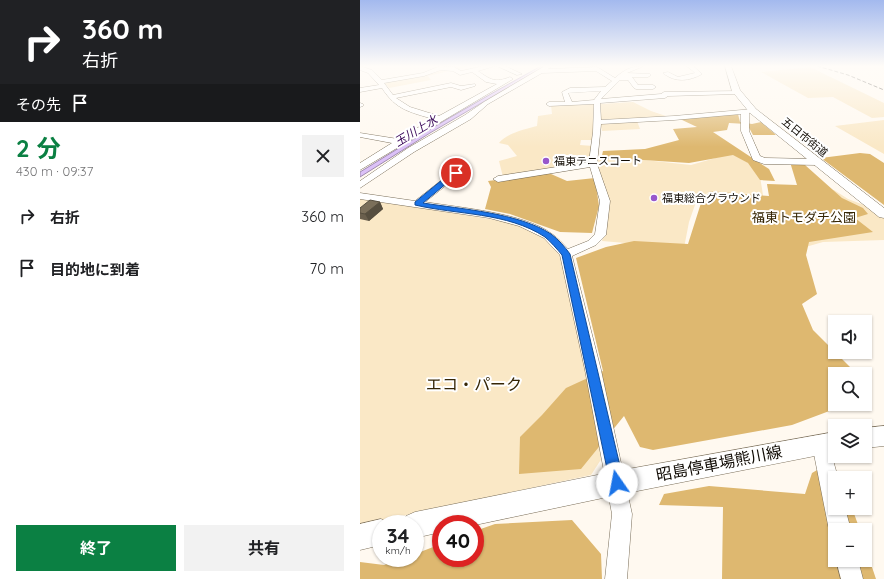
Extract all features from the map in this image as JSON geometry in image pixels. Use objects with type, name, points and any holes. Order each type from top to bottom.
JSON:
[{"type":"main road","name":"五日市街道","points":[[737,93],[749,111],[884,214]]},
{"type":"main road","points":[[872,437],[884,436]]},
{"type":"main road","name":"昭島停車場熊川線","points":[[424,523],[617,483],[828,443]]},
{"type":"main road","points":[[360,537],[372,534]]},
{"type":"street","points":[[388,93],[392,98],[407,109],[440,119]]},
{"type":"street","points":[[392,98],[415,93]]},
{"type":"street","points":[[366,164],[399,142],[486,93]]},
{"type":"street","points":[[360,185],[496,93]]},
{"type":"street","points":[[565,93],[568,104]]},
{"type":"street","points":[[566,254],[592,243],[600,235],[605,201],[593,164],[597,122],[597,102],[602,93]]},
{"type":"street","points":[[549,104],[597,102],[665,96],[664,94],[669,93]]},
{"type":"street","points":[[597,122],[674,118],[749,111],[745,131],[756,158],[764,161],[816,162]]},
{"type":"street","points":[[360,135],[399,142]]},
{"type":"street","points":[[366,164],[388,166]]},
{"type":"street","points":[[498,179],[593,164]]},
{"type":"street","points":[[417,204],[456,173]]},
{"type":"street","points":[[360,196],[490,216],[523,224],[548,236],[566,254],[573,277],[617,483],[622,514],[616,579]]},
{"type":"street","points":[[849,567],[852,579]]},
{"type":"green space","points":[[799,93],[863,93],[884,103],[884,117],[872,118],[833,97],[808,98]]},
{"type":"green space","points":[[633,102],[651,111],[669,117],[598,120],[600,104]]},
{"type":"green space","points":[[595,103],[594,140],[581,140],[580,145],[593,146],[592,162],[503,177],[499,161],[517,156],[508,145],[499,143],[502,140],[517,132],[537,126],[538,116],[552,114],[551,105]]},
{"type":"green space","points":[[738,114],[740,122],[752,124],[761,122],[776,135],[753,135],[747,124],[729,123],[727,130],[713,132],[769,169],[775,181],[760,180],[748,163],[733,155],[689,163],[613,158],[601,160],[603,151],[645,149],[679,140],[673,129],[697,127],[680,119]]},
{"type":"green space","points":[[884,120],[884,154],[835,126]]},
{"type":"green space","points":[[637,121],[640,129],[602,131],[600,123]]},
{"type":"green space","name":"福東総合グラウンド","points":[[733,153],[759,170],[763,195],[710,191],[696,202],[689,222],[684,248],[602,241],[610,205],[597,163],[598,155],[691,165]]},
{"type":"green space","points":[[860,153],[870,154],[884,163],[884,205],[821,158]]},
{"type":"green space","points":[[790,162],[805,165],[842,198],[863,208],[868,214],[855,218],[873,232],[809,242],[806,255],[817,294],[802,304],[813,330],[828,345],[828,359],[842,359],[850,367],[828,367],[828,411],[829,411],[792,425],[653,450],[640,447],[624,416],[581,469],[519,474],[520,437],[566,388],[603,371],[576,258],[606,247],[634,241],[688,244],[701,203],[710,191],[769,196],[767,184],[797,185]]},
{"type":"green space","points":[[551,174],[567,181],[595,178],[599,206],[592,233],[560,232],[510,214],[485,209],[491,187],[488,181]]},
{"type":"green space","name":"福東トモダチ公園","points":[[767,184],[834,190],[848,199],[872,208],[884,218],[884,240],[823,242],[802,248],[781,247]]},
{"type":"green space","name":"エコ・パーク","points":[[360,198],[507,222],[520,226],[544,238],[561,256],[586,365],[602,458],[591,475],[406,515],[372,515],[372,522],[360,525]]},
{"type":"green space","points":[[829,463],[832,471],[828,471],[828,515],[855,515],[857,523],[828,523],[828,567],[872,567],[876,579],[722,579],[723,507],[659,505],[664,494],[709,486],[805,494],[812,473]]},
{"type":"green space","points":[[572,520],[601,554],[602,579],[360,579],[360,562],[372,564],[372,567],[424,567],[424,551],[432,547],[432,567],[484,567],[484,528],[495,524]]},
{"type":"shaded area","points":[[493,93],[499,93],[430,133],[360,177],[360,172]]},
{"type":"building","points":[[370,200],[380,202],[365,214],[360,213],[360,208]]},
{"type":"place","name":"福東テニスコート","points":[[546,161]]},
{"type":"place","name":"福東総合グラウンド","points":[[654,198]]},
{"type":"route","points":[[456,173],[417,204],[490,216],[523,224],[548,236],[566,254],[571,269],[617,483]]},
{"type":"water label","name":"玉川上水","points":[[416,131]]}]
